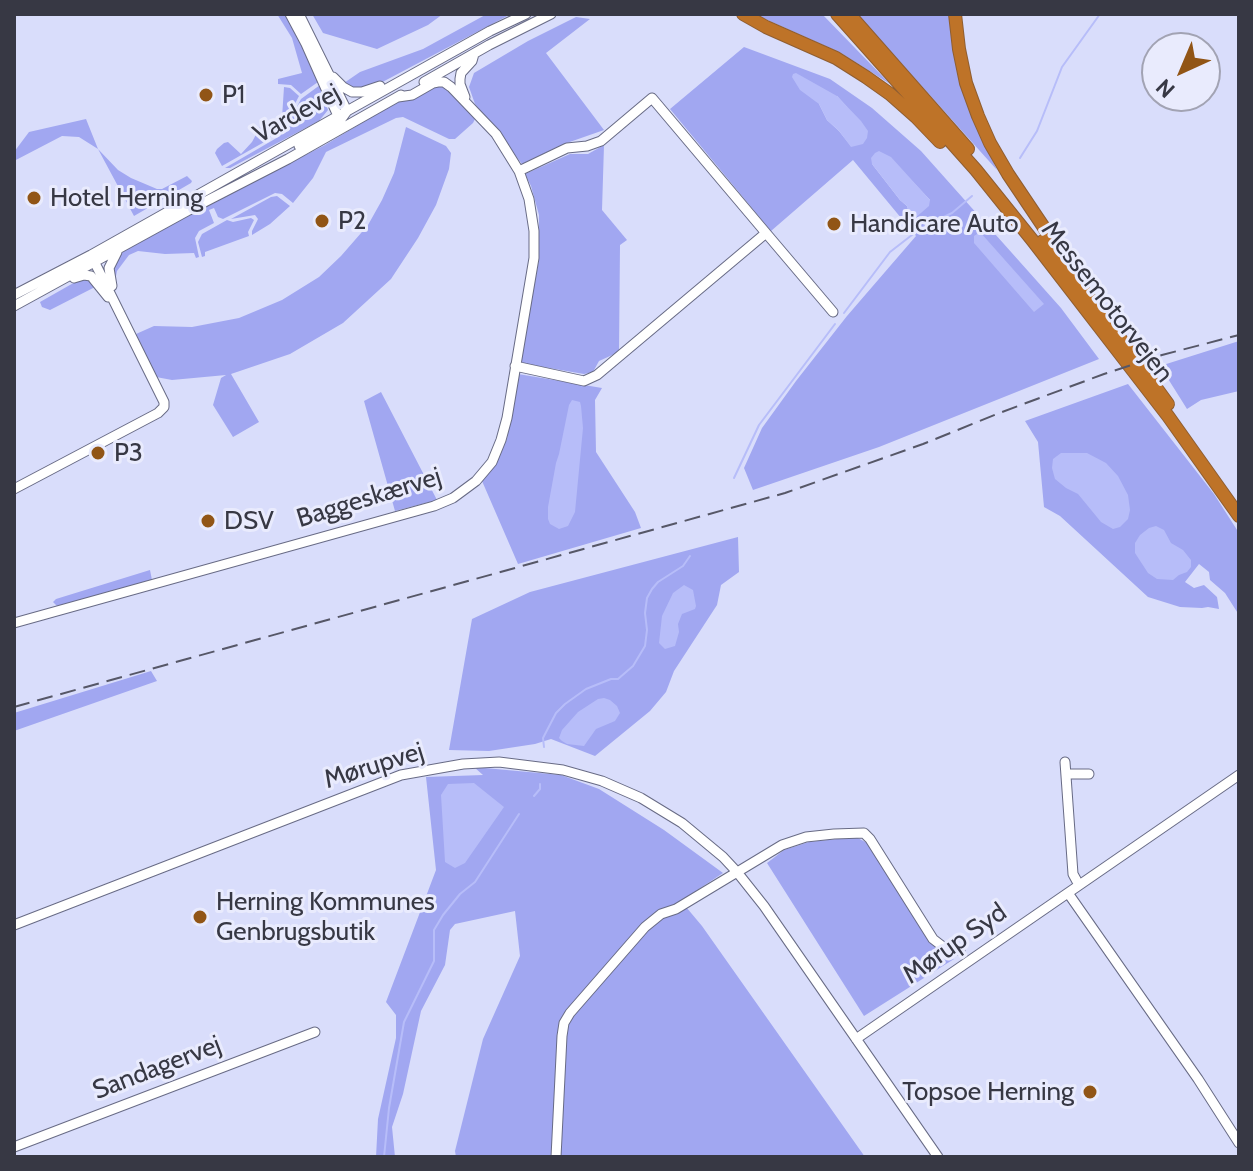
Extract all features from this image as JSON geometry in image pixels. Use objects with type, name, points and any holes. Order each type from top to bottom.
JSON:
[{"type":"highway","points":[[743,14],[836,58],[890,94],[939,140],[1079,299]]},
{"type":"highway","name":"Messemotorvejen","points":[[837,14],[976,170],[1168,416],[1239,516]]},
{"type":"highway","name":"Messemotorvejen","points":[[849,14],[997,183],[1104,316],[1239,505]]},
{"type":"highway","points":[[955,14],[966,83],[990,143],[1104,316]]},
{"type":"street","points":[[290,14],[345,117]]},
{"type":"street","points":[[299,14],[345,117]]},
{"type":"street","name":"Vardevej","points":[[14,306],[448,55],[526,14]]},
{"type":"street","name":"Vardevej","points":[[14,295],[124,245],[237,184],[345,117],[398,97],[551,14]]},
{"type":"street","points":[[468,104],[461,90],[460,79],[475,53]]},
{"type":"street","points":[[324,65],[343,87],[352,92],[362,92],[373,90],[440,55],[448,55]]},
{"type":"street","name":"Baggeskærvej","points":[[14,623],[419,510],[453,498],[476,481],[492,462],[507,418],[534,258],[531,210],[519,171],[496,134],[451,87],[438,82],[412,95],[398,97]]},
{"type":"street","points":[[519,171],[567,148],[601,141],[652,98],[833,312]]},
{"type":"street","points":[[515,366],[584,381],[597,375],[766,233]]},
{"type":"street","points":[[123,320],[109,268],[112,259],[124,245]]},
{"type":"street","points":[[90,260],[96,280],[123,320]]},
{"type":"street","points":[[14,489],[163,409],[164,404],[123,320],[90,260]]},
{"type":"street","name":"Vardevej","points":[[40,292],[82,275],[96,280]]},
{"type":"street","name":"Mørupvej","points":[[14,925],[410,773],[463,764],[499,762],[563,770],[641,798],[708,843],[737,872],[764,906],[938,1157]]},
{"type":"street","points":[[1065,762],[1073,874],[1079,885]]},
{"type":"street","points":[[1066,774],[1089,774]]},
{"type":"street","name":"Mørup Syd","points":[[856,1039],[1239,775]]},
{"type":"street","points":[[556,1157],[562,1036],[570,1013],[645,927],[661,914],[676,909],[782,845],[806,837],[864,833],[933,939],[943,947],[960,950]]},
{"type":"street","points":[[1068,893],[1239,1143]]},
{"type":"street","name":"Sandagervej","points":[[14,1147],[315,1032]]},
{"type":"shaded area","points":[[277,14],[285,14],[318,82],[301,94],[291,85],[278,84],[278,79],[302,73],[292,38]]},
{"type":"shaded area","points":[[312,14],[443,14],[428,25],[377,49],[323,33]]},
{"type":"shaded area","points":[[487,14],[511,14],[373,87],[353,88],[344,83],[360,72],[423,49]]},
{"type":"shaded area","points":[[754,14],[822,14],[890,84],[841,53]]},
{"type":"shaded area","points":[[857,14],[950,14],[976,125],[997,170]]},
{"type":"shaded area","points":[[576,17],[590,19],[546,53],[604,130],[522,164],[475,104],[469,87],[474,73]]},
{"type":"shaded area","points":[[744,47],[830,79],[872,108],[921,151],[1061,308],[1099,359],[879,447],[753,490],[744,468],[762,428],[847,316],[916,236],[853,160],[771,231],[670,109]],"holes":[[[837,96],[847,107],[851,146],[827,120],[819,104]],[[872,164],[912,181],[930,200],[910,216],[907,206]]]},
{"type":"shaded area","points":[[796,73],[837,96],[861,121],[868,131],[863,144],[851,147],[827,120],[819,104],[800,90],[792,77]]},
{"type":"shaded area","points":[[320,85],[328,110],[319,121],[225,168],[280,136],[301,99]]},
{"type":"shaded area","points":[[431,86],[445,86],[474,116],[473,123],[455,139],[403,117],[396,118],[326,152],[313,178],[293,203],[282,194],[275,193],[223,219],[218,217],[214,208],[209,210],[214,223],[199,231],[195,238],[199,257],[196,258],[194,253],[138,251],[129,255],[112,278],[111,268],[119,254]]},
{"type":"shaded area","points":[[284,87],[299,96],[284,125],[266,141],[222,166],[215,153],[224,143],[228,142],[241,154],[260,127],[277,131],[282,118]]},
{"type":"shaded area","points":[[86,119],[98,149],[79,137],[62,136],[14,161],[14,152],[29,132]]},
{"type":"shaded area","points":[[406,127],[446,146],[451,153],[449,169],[436,205],[418,238],[391,279],[343,323],[290,354],[231,374],[259,422],[233,437],[213,405],[221,378],[226,375],[172,380],[156,377],[136,334],[154,326],[192,327],[239,318],[282,300],[319,277],[368,225],[394,173]]},
{"type":"shaded area","points":[[604,145],[602,210],[627,240],[620,245],[619,352],[599,361],[593,372],[584,374],[520,363],[539,260],[539,215],[525,174],[570,154],[588,154]]},
{"type":"shaded area","points":[[98,149],[118,170],[157,189],[187,176],[192,181],[134,216]]},
{"type":"shaded area","points":[[879,151],[891,157],[930,200],[929,206],[914,219],[872,164],[871,158]]},
{"type":"shaded area","points":[[277,196],[290,206],[252,235],[258,219],[255,215],[231,219],[271,197]]},
{"type":"shaded area","points":[[227,220],[233,222],[254,220],[249,236],[205,252],[202,257],[198,242],[202,234]]},
{"type":"shaded area","points":[[980,232],[1044,304],[1034,312],[974,243],[974,236]]},
{"type":"shaded area","points":[[84,277],[97,286],[50,310],[42,307],[40,302]]},
{"type":"shaded area","points":[[1239,341],[1239,391],[1201,400],[1187,409],[1160,366]]},
{"type":"shaded area","points":[[518,374],[602,388],[595,400],[596,452],[635,512],[641,528],[518,564],[482,481],[507,439]]},
{"type":"shaded area","points":[[1128,384],[1214,494],[1239,533],[1239,615],[1225,593],[1210,580],[1209,572],[1199,564],[1185,582],[1194,588],[1204,585],[1217,597],[1219,609],[1180,607],[1148,597],[1060,516],[1044,507],[1038,442],[1025,421]]},
{"type":"shaded area","points":[[381,392],[437,500],[395,511],[364,401]]},
{"type":"shaded area","points":[[572,400],[580,402],[583,428],[575,512],[568,526],[559,529],[550,524],[548,507]]},
{"type":"shaded area","points":[[1061,453],[1087,453],[1106,463],[1118,476],[1128,495],[1130,510],[1128,519],[1120,527],[1113,529],[1101,522],[1078,494],[1055,479],[1053,459]]},
{"type":"shaded area","points":[[1156,526],[1164,530],[1171,543],[1183,550],[1191,560],[1187,572],[1173,580],[1157,579],[1148,573],[1135,553],[1135,543],[1140,535]]},
{"type":"shaded area","points":[[738,537],[739,572],[721,585],[717,605],[674,671],[666,692],[650,711],[595,756],[551,739],[489,751],[449,750],[472,619],[530,592]]},
{"type":"shaded area","points":[[150,570],[152,580],[57,606],[53,602],[56,599]]},
{"type":"shaded area","points":[[684,585],[693,590],[696,606],[682,614],[675,646],[665,649],[659,643],[662,616],[673,593]]},
{"type":"shaded area","points":[[151,671],[157,681],[14,731],[14,713]]},
{"type":"shaded area","points":[[604,698],[617,706],[620,713],[615,721],[596,729],[584,746],[567,744],[559,738],[578,712]]},
{"type":"shaded area","points":[[474,767],[561,775],[599,789],[664,830],[723,873],[681,901],[702,926],[865,1157],[456,1157],[483,1039],[520,956],[515,911],[455,924],[450,930],[445,965],[421,1011],[403,1094],[392,1127],[395,1157],[376,1157],[378,1119],[396,1038],[396,1015],[386,1002],[436,870],[426,777],[483,775]]},
{"type":"shaded area","points":[[474,783],[504,807],[465,863],[455,868],[445,862],[441,795],[448,784]]},
{"type":"shaded area","points":[[856,837],[867,843],[937,950],[954,959],[864,1016],[767,863],[784,850],[809,842]]},
{"type":"waterway","points":[[1020,158],[1037,131],[1062,67],[1100,14]]},
{"type":"waterway","points":[[844,313],[890,252],[921,228],[952,213],[972,196]]},
{"type":"waterway","points":[[734,478],[759,425],[835,324]]},
{"type":"waterway","points":[[544,747],[543,738],[556,713],[565,704],[586,689],[618,679],[633,666],[645,646],[647,598],[658,582],[683,566],[690,556]]},
{"type":"waterway","points":[[534,796],[540,784]]},
{"type":"waterway","points":[[384,1157],[404,1022],[434,961],[434,930],[460,894],[475,882],[519,814]]},
{"type":"railway","points":[[14,707],[785,493],[1104,374],[1239,335]]},
{"type":"place","name":"P1","points":[[206,95]]},
{"type":"place","name":"Hotel Herning","points":[[34,198]]},
{"type":"place","name":"P2","points":[[322,221]]},
{"type":"place","name":"Handicare Auto","points":[[834,224]]},
{"type":"place","name":"P3","points":[[98,453]]},
{"type":"place","name":"DSV","points":[[208,521]]},
{"type":"place","name":"Herning Kommunes Genbrugsbutik","points":[[200,917]]},
{"type":"place","name":"Topsoe Herning","points":[[1090,1092]]}]
